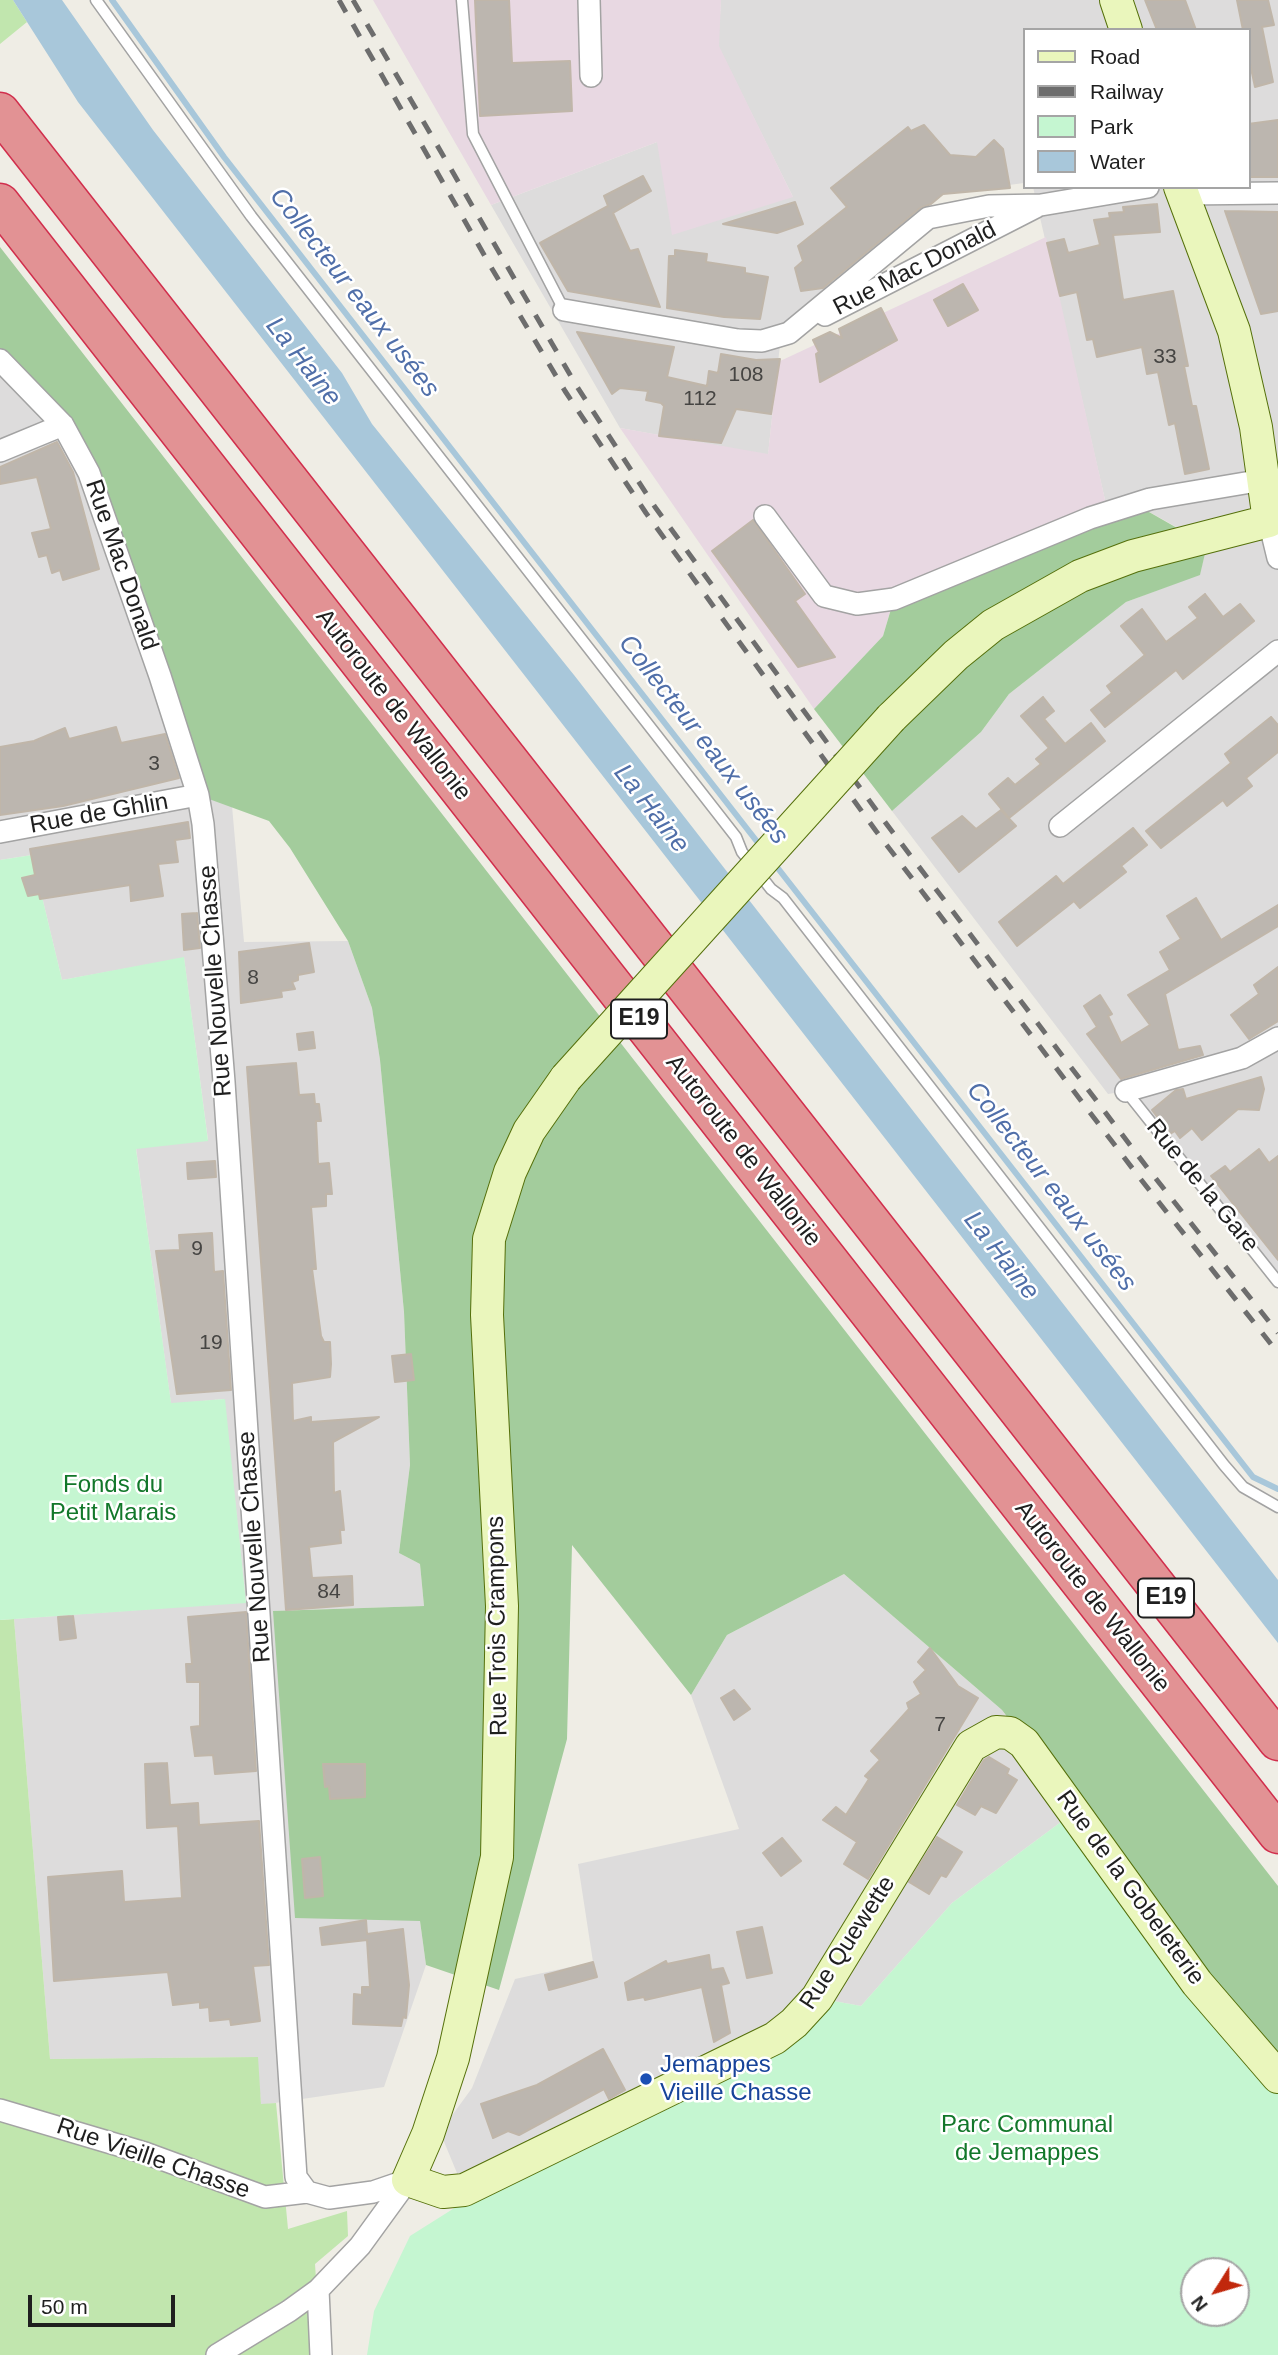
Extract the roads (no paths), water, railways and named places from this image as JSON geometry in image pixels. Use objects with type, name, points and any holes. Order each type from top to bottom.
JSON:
[{"type":"highway","name":"E19","points":[[0,112],[1278,1741]]},
{"type":"highway","name":"Autoroute de Wallonie","points":[[0,203],[1278,1834]]},
{"type":"street","points":[[589,0],[591,76]]},
{"type":"street","points":[[1116,0],[1125,28]]},
{"type":"street","name":"Rue Mac Donald","points":[[789,333],[928,218],[989,206],[1041,205],[1136,189]]},
{"type":"street","points":[[1278,193],[1182,191],[1234,331],[1247,381],[1263,480],[1274,520],[1278,558]]},
{"type":"street","name":"Rue Mac Donald","points":[[564,310],[738,340],[762,341],[789,333],[1041,205]]},
{"type":"street","name":"Rue Mac Donald","points":[[0,360],[63,425],[89,473],[198,795]]},
{"type":"street","points":[[0,451],[63,425]]},
{"type":"street","points":[[765,516],[824,596],[856,604],[894,598],[1090,519],[1150,499],[1263,480]]},
{"type":"street","name":"Rue Trois Crampons","points":[[408,2180],[428,2134],[453,2058],[498,1857],[502,1606],[488,1315],[489,1239],[510,1172],[529,1131],[566,1079],[891,718],[956,655],[993,625],[1080,576],[1133,556],[1274,520]]},
{"type":"street","points":[[1060,826],[1278,651]]},
{"type":"street","name":"Rue de Ghlin","points":[[0,832],[198,795]]},
{"type":"street","name":"Rue Nouvelle Chasse","points":[[198,795],[206,850],[224,1082],[296,2177],[307,2192]]},
{"type":"street","points":[[1126,1091],[1242,1058],[1278,1038]]},
{"type":"street","name":"Rue de la Gobeleterie","points":[[971,1746],[996,1732],[1010,1733],[1024,1743],[1197,1983],[1278,2077]]},
{"type":"street","name":"Rue Quewette","points":[[408,2180],[443,2192],[464,2190],[775,2038],[794,2023],[817,1998],[971,1746]]},
{"type":"street","name":"Rue Vieille Chasse","points":[[0,2110],[145,2153],[265,2197],[307,2192]]},
{"type":"street","points":[[307,2192],[329,2198],[373,2192],[408,2180]]},
{"type":"street","points":[[217,2355],[318,2290],[360,2246],[408,2180]]},
{"type":"street","points":[[318,2290],[321,2355]]},
{"type":"lane","points":[[96,0],[251,216],[736,837],[742,852],[763,880],[783,898],[1224,1465],[1243,1487],[1278,1507]]},
{"type":"lane","name":"Rue Mac Donald","points":[[462,0],[472,134],[564,310]]},
{"type":"lane","name":"Rue de la Gare","points":[[1126,1091],[1278,1282]]},
{"type":"water","name":"La Haine","points":[[13,0],[62,0],[153,130],[342,373],[372,424],[574,675],[1278,1580],[1278,1643],[78,102]]},
{"type":"waterway","name":"Collecteur eaux usées","points":[[112,0],[224,157],[762,848]]},
{"type":"waterway","name":"Collecteur eaux usées","points":[[773,862],[1253,1477],[1278,1489]]},
{"type":"railway","points":[[339,0],[565,391],[646,513],[876,831],[1139,1177],[1278,1353]]},
{"type":"railway","points":[[353,0],[576,385],[655,507],[885,822],[1149,1170],[1278,1333]]},
{"type":"place","name":"Jemappes Vieille Chasse","points":[[646,2079]]},
{"type":"park label","name":"Fonds du Petit Marais","points":[[113,1499]]},
{"type":"park label","name":"Parc Communal de Jemappes","points":[[1027,2139]]}]
